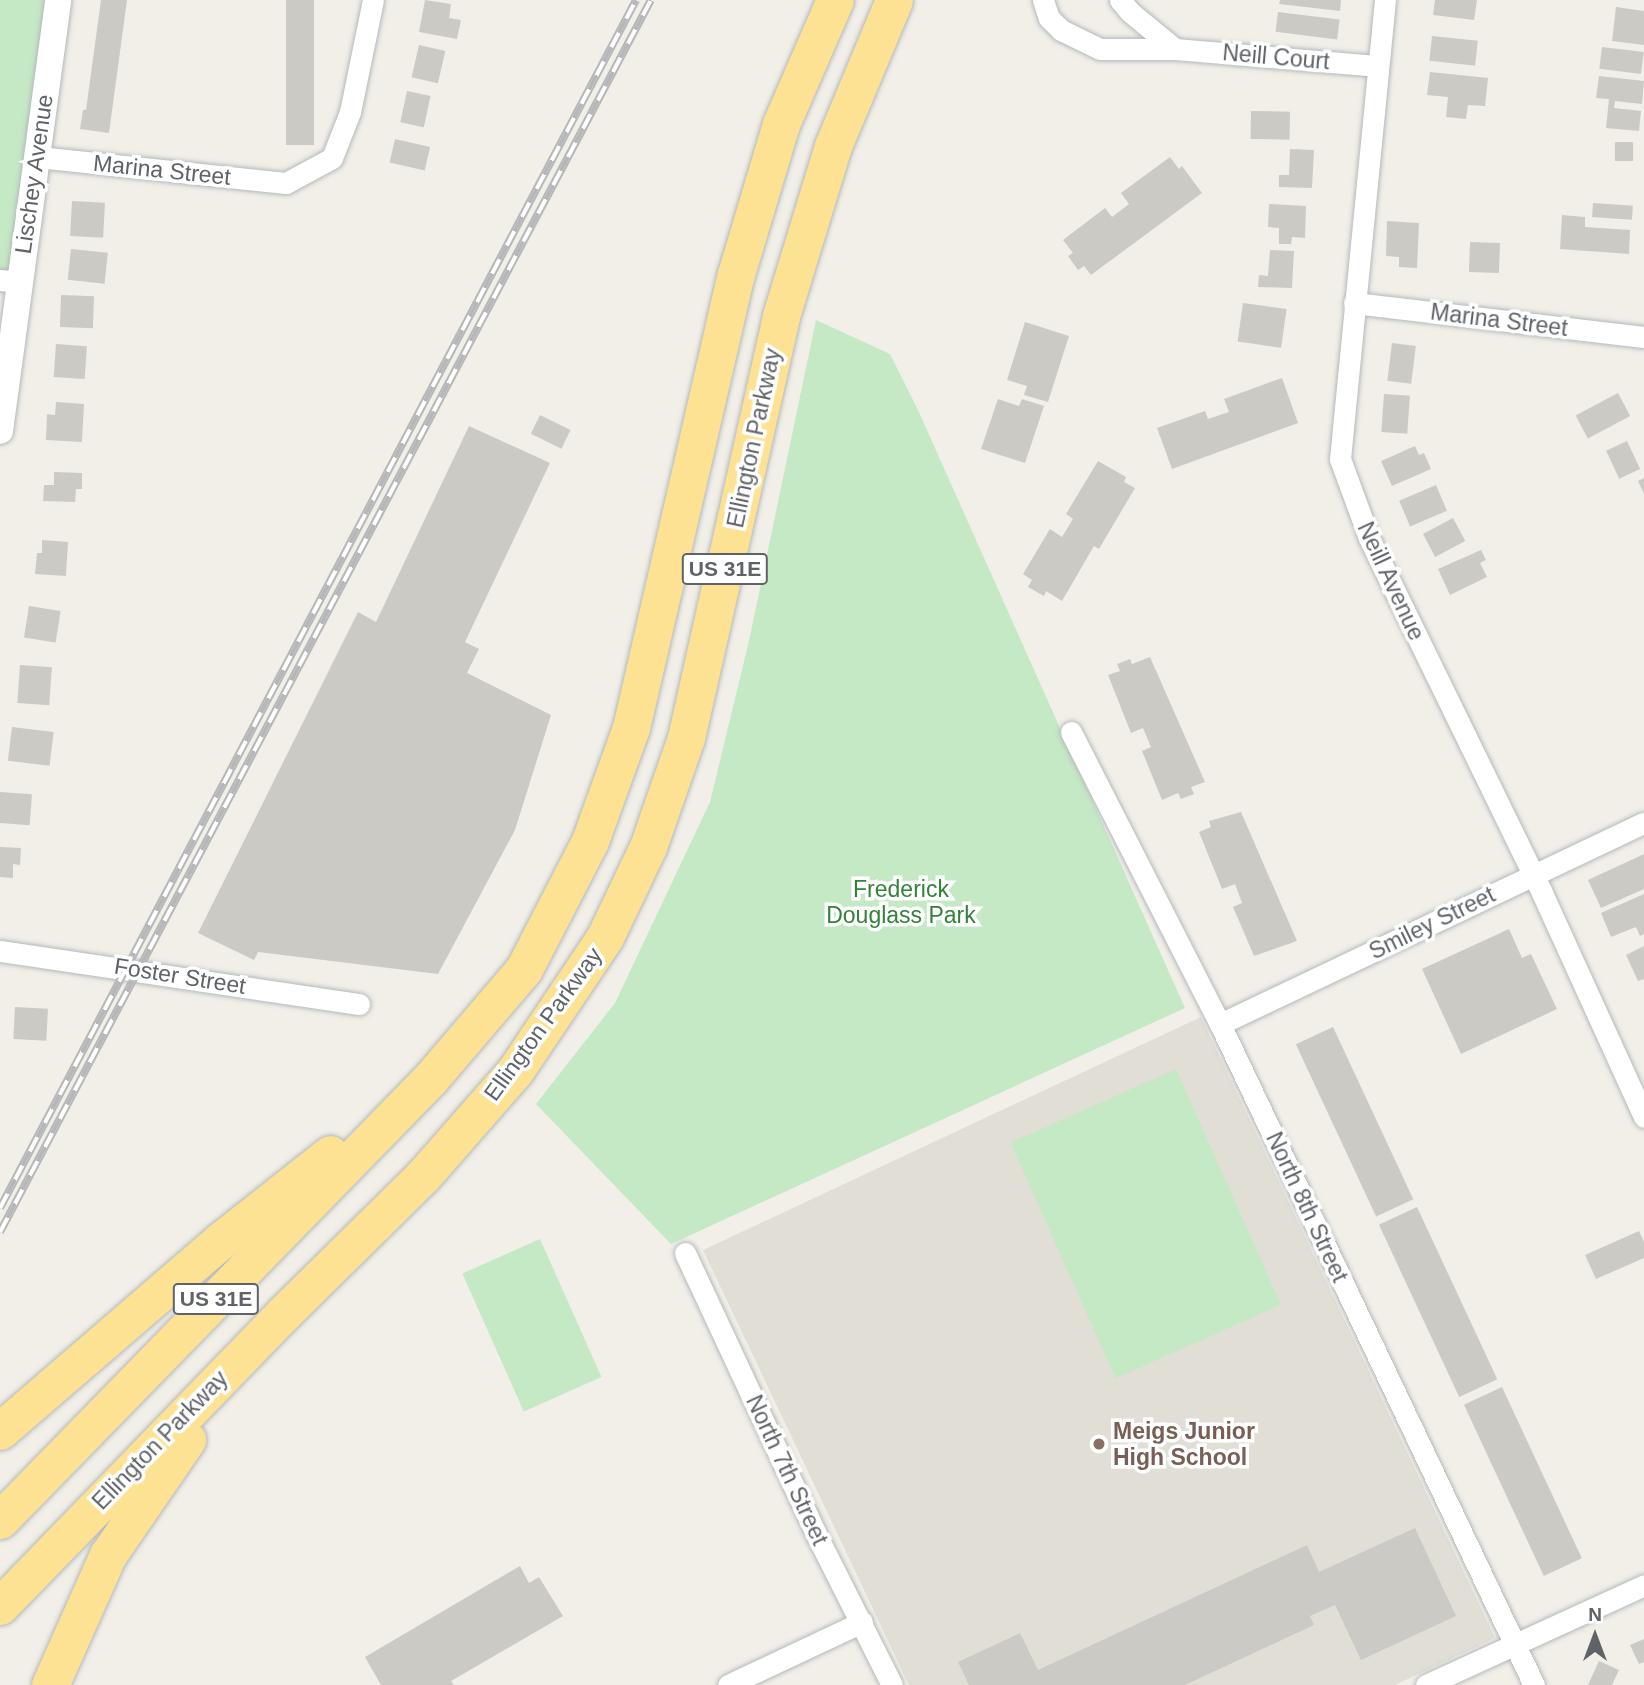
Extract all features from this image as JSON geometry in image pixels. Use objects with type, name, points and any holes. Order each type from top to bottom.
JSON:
[{"type":"highway","name":"US 31E","points":[[0,1520],[431,1077],[524,969],[590,841],[631,728],[736,274],[781,124],[835,0]]},
{"type":"highway","name":"Ellington Parkway","points":[[0,1606],[283,1314],[423,1176],[515,1071],[599,947],[648,847],[687,738],[781,316],[833,146],[894,0]]},
{"type":"highway","points":[[0,1431],[220,1241],[431,1077]]},
{"type":"highway","points":[[50,1685],[108,1555],[160,1476],[283,1314]]},
{"type":"street","name":"Lischey Avenue","points":[[0,431],[9,281],[38,157],[58,0]]},
{"type":"street","name":"Marina Street","points":[[38,157],[286,183],[332,159],[350,112],[373,0]]},
{"type":"street","name":"Neill Court","points":[[1043,0],[1049,18],[1061,30],[1100,49],[1175,49],[1376,66]]},
{"type":"street","points":[[1120,0],[1130,12],[1175,49]]},
{"type":"street","name":"Neill Avenue","points":[[1385,0],[1376,66],[1340,459],[1369,538],[1532,875],[1644,1117]]},
{"type":"street","name":"Marina Street","points":[[1354,303],[1644,337]]},
{"type":"street","name":"North 8th Street","points":[[1071,733],[1220,1024],[1534,1685]]},
{"type":"street","name":"Smiley Street","points":[[1220,1024],[1644,823]]},
{"type":"street","name":"Foster Street","points":[[0,951],[359,1004]]},
{"type":"street","name":"North 7th Street","points":[[685,1253],[815,1532],[892,1685]]},
{"type":"street","points":[[1426,1685],[1644,1585]]},
{"type":"street","points":[[728,1685],[862,1622]]},
{"type":"shaded area","name":"Meigs Junior High School","points":[[1201,1017],[1495,1638],[1395,1685],[909,1685],[703,1250]]},
{"type":"green space","points":[[0,0],[57,0],[18,282],[0,280]]},
{"type":"green space","name":"Frederick Douglass Park","points":[[816,320],[890,354],[918,410],[1185,1008],[671,1244],[536,1104],[615,1003],[710,802],[749,641]]},
{"type":"green space","points":[[1176,1069],[1281,1305],[1116,1378],[1011,1143]]},
{"type":"green space","points":[[540,1239],[601,1377],[524,1412],[462,1274]]},
{"type":"building","points":[[101,0],[127,0],[109,133],[80,129],[83,110],[86,110]]},
{"type":"building","points":[[286,0],[314,0],[314,145],[286,145]]},
{"type":"building","points":[[425,0],[451,4],[449,18],[461,20],[457,39],[419,32]]},
{"type":"building","points":[[1280,0],[1341,0],[1340,11],[1279,4]]},
{"type":"building","points":[[1435,0],[1477,0],[1474,20],[1433,15]]},
{"type":"building","points":[[1616,7],[1644,11],[1644,45],[1612,41]]},
{"type":"building","points":[[1278,12],[1340,20],[1337,39],[1276,32]]},
{"type":"building","points":[[1432,36],[1478,41],[1475,66],[1429,61]]},
{"type":"building","points":[[419,45],[445,51],[438,83],[412,77]]},
{"type":"building","points":[[1602,47],[1644,52],[1641,74],[1599,69]]},
{"type":"building","points":[[1430,72],[1488,78],[1485,106],[1468,105],[1466,119],[1446,117],[1448,97],[1427,95]]},
{"type":"building","points":[[1599,76],[1644,81],[1642,104],[1615,101],[1614,108],[1641,111],[1639,131],[1606,128],[1609,99],[1596,98]]},
{"type":"building","points":[[407,91],[430,96],[424,127],[400,122]]},
{"type":"building","points":[[1251,111],[1290,112],[1290,140],[1251,139]]},
{"type":"building","points":[[395,139],[430,147],[425,170],[390,162]]},
{"type":"building","points":[[1615,142],[1633,142],[1633,161],[1615,161]]},
{"type":"building","points":[[1290,149],[1314,150],[1312,188],[1279,187],[1279,175],[1289,175]]},
{"type":"building","points":[[1170,157],[1179,169],[1182,166],[1202,193],[1091,275],[1084,266],[1078,270],[1068,256],[1073,253],[1063,240],[1105,208],[1112,217],[1129,204],[1121,193]]},
{"type":"building","points":[[72,201],[105,203],[103,238],[70,236]]},
{"type":"building","points":[[1593,203],[1633,206],[1632,220],[1592,217]]},
{"type":"building","points":[[1269,204],[1306,206],[1305,238],[1292,237],[1291,244],[1279,244],[1279,228],[1268,227]]},
{"type":"building","points":[[1562,215],[1585,217],[1585,227],[1630,230],[1629,254],[1560,249]]},
{"type":"building","points":[[1387,221],[1419,223],[1417,268],[1399,267],[1399,257],[1386,256]]},
{"type":"building","points":[[1470,242],[1500,243],[1499,273],[1469,272]]},
{"type":"building","points":[[71,249],[108,253],[105,284],[68,280]]},
{"type":"building","points":[[1270,250],[1294,251],[1292,288],[1258,287],[1259,275],[1268,276]]},
{"type":"building","points":[[61,295],[94,296],[93,328],[60,327]]},
{"type":"building","points":[[1243,303],[1287,309],[1281,348],[1238,342]]},
{"type":"building","points":[[1025,322],[1069,336],[1048,402],[1024,395],[1027,386],[1007,380]]},
{"type":"building","points":[[1392,343],[1416,346],[1411,384],[1387,381]]},
{"type":"building","points":[[56,344],[87,346],[85,379],[54,377]]},
{"type":"building","points":[[1282,378],[1298,423],[1172,469],[1157,428],[1205,411],[1208,419],[1229,412],[1224,399]]},
{"type":"building","points":[[1618,393],[1630,416],[1588,438],[1576,416]]},
{"type":"building","points":[[1384,394],[1410,396],[1407,434],[1381,432]]},
{"type":"building","points":[[998,399],[1019,406],[1022,399],[1044,406],[1025,463],[981,449]]},
{"type":"building","points":[[56,402],[84,404],[82,442],[46,440],[47,414],[55,415]]},
{"type":"building","points":[[540,415],[571,430],[561,449],[531,434]]},
{"type":"building","points":[[469,426],[550,463],[465,642],[479,649],[467,673],[551,715],[515,830],[438,974],[258,952],[254,960],[198,933],[358,612],[376,622]]},
{"type":"building","points":[[1627,441],[1640,469],[1619,479],[1606,451]]},
{"type":"building","points":[[1415,446],[1419,455],[1424,453],[1431,469],[1392,486],[1381,461]]},
{"type":"building","points":[[1098,461],[1126,477],[1124,482],[1135,488],[1099,549],[1094,546],[1062,601],[1046,591],[1044,596],[1028,587],[1032,580],[1023,574],[1050,529],[1062,537],[1073,519],[1066,514]]},
{"type":"building","points":[[54,472],[82,473],[82,489],[76,489],[75,502],[43,501],[44,485],[54,485]]},
{"type":"building","points":[[1644,478],[1644,494],[1638,481]]},
{"type":"building","points":[[1436,485],[1447,511],[1410,526],[1399,501]]},
{"type":"building","points":[[1453,518],[1465,541],[1435,557],[1423,534]]},
{"type":"building","points":[[42,540],[68,542],[66,576],[35,574],[37,553],[42,553]]},
{"type":"building","points":[[1481,550],[1486,560],[1480,563],[1487,577],[1450,595],[1438,569]]},
{"type":"building","points":[[29,606],[61,611],[56,643],[24,638]]},
{"type":"building","points":[[1150,657],[1205,782],[1191,787],[1194,794],[1181,799],[1178,793],[1162,800],[1142,751],[1151,747],[1143,728],[1131,733],[1108,675],[1120,671],[1117,664],[1130,659],[1132,664]]},
{"type":"building","points":[[20,665],[52,667],[49,705],[17,703]]},
{"type":"building","points":[[12,727],[54,732],[50,766],[8,761]]},
{"type":"building","points":[[0,792],[32,794],[30,825],[0,823]]},
{"type":"building","points":[[1241,812],[1297,941],[1254,956],[1233,907],[1242,903],[1235,884],[1222,889],[1199,832],[1211,827],[1209,821]]},
{"type":"building","points":[[0,847],[21,848],[20,865],[13,864],[13,878],[0,877]]},
{"type":"building","points":[[1644,854],[1644,889],[1601,908],[1588,880]]},
{"type":"building","points":[[1644,894],[1644,934],[1640,936],[1636,927],[1611,937],[1601,913]]},
{"type":"building","points":[[1509,929],[1522,958],[1531,954],[1557,1009],[1461,1054],[1422,969]]},
{"type":"building","points":[[1644,946],[1644,979],[1638,981],[1626,955]]},
{"type":"building","points":[[15,1007],[48,1009],[46,1041],[13,1039]]},
{"type":"building","points":[[1333,1027],[1413,1199],[1376,1217],[1296,1044]]},
{"type":"building","points":[[1417,1207],[1497,1379],[1459,1397],[1379,1225]]},
{"type":"building","points":[[1639,1231],[1644,1242],[1644,1258],[1596,1279],[1585,1255]]},
{"type":"building","points":[[1502,1387],[1582,1558],[1544,1576],[1464,1405]]},
{"type":"building","points":[[1415,1528],[1456,1616],[1361,1660],[1335,1605],[1310,1616],[1314,1625],[1185,1685],[969,1685],[958,1662],[1020,1633],[1038,1670],[1307,1545],[1319,1572]]},
{"type":"building","points":[[520,1566],[529,1583],[539,1577],[563,1616],[451,1681],[454,1685],[381,1685],[365,1657]]},
{"type":"building","points":[[1644,1639],[1644,1662],[1639,1664],[1630,1645]]},
{"type":"building","points":[[1599,1661],[1619,1670],[1612,1685],[1588,1685]]},
{"type":"railway","points":[[0,1208],[636,0]]},
{"type":"railway","points":[[0,1232],[651,0]]},
{"type":"place","name":"Meigs Junior High School","points":[[1099,1444]]}]
